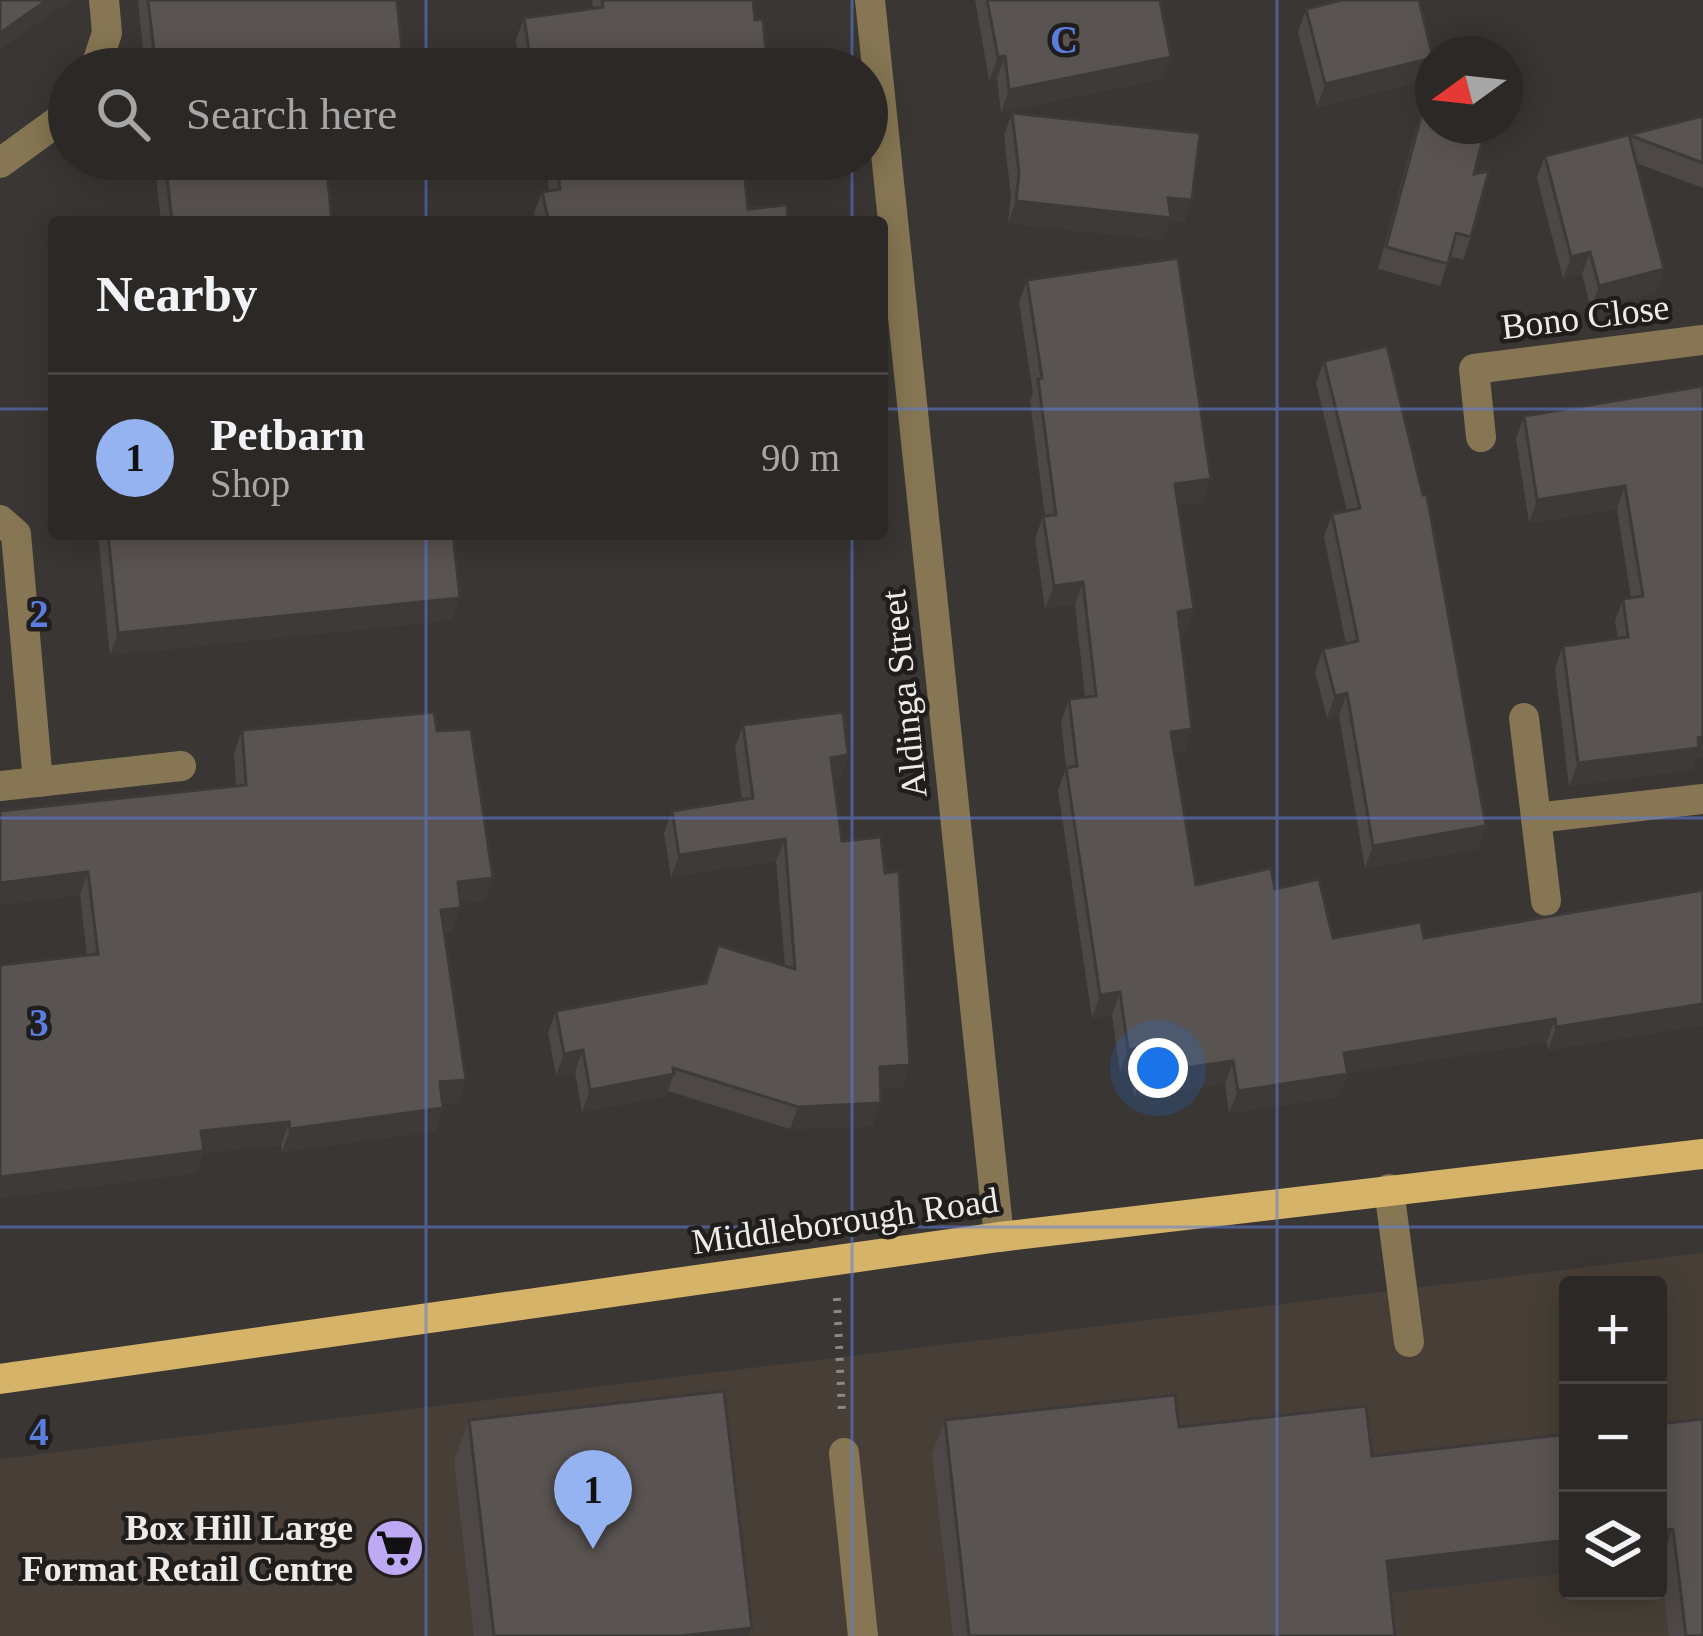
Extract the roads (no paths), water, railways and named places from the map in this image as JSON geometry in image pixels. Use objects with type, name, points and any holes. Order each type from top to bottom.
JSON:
[{"type":"main road","name":"Middleborough Road","points":[[0,1378],[999,1237],[1703,1154]]},
{"type":"street","points":[[102,48],[107,33],[104,0]]},
{"type":"street","name":"Aldinga Street","points":[[870,0],[875,48]]},
{"type":"street","points":[[0,164],[48,129]]},
{"type":"street","name":"Aldinga Street","points":[[888,173],[999,1237]]},
{"type":"street","name":"Bono Close","points":[[1481,437],[1474,369],[1703,340]]},
{"type":"street","points":[[0,520],[16,534],[38,782]]},
{"type":"street","points":[[1524,718],[1546,902]]},
{"type":"street","points":[[0,786],[181,766]]},
{"type":"street","points":[[1536,818],[1703,799]]},
{"type":"street","points":[[1389,1189],[1409,1342]]},
{"type":"street","points":[[844,1454],[863,1636]]},
{"type":"place","name":"Box Hill Large Format Retail Centre","points":[[395,1548]]},
{"type":"place","name":"Petbarn","points":[[593,1549]]}]
